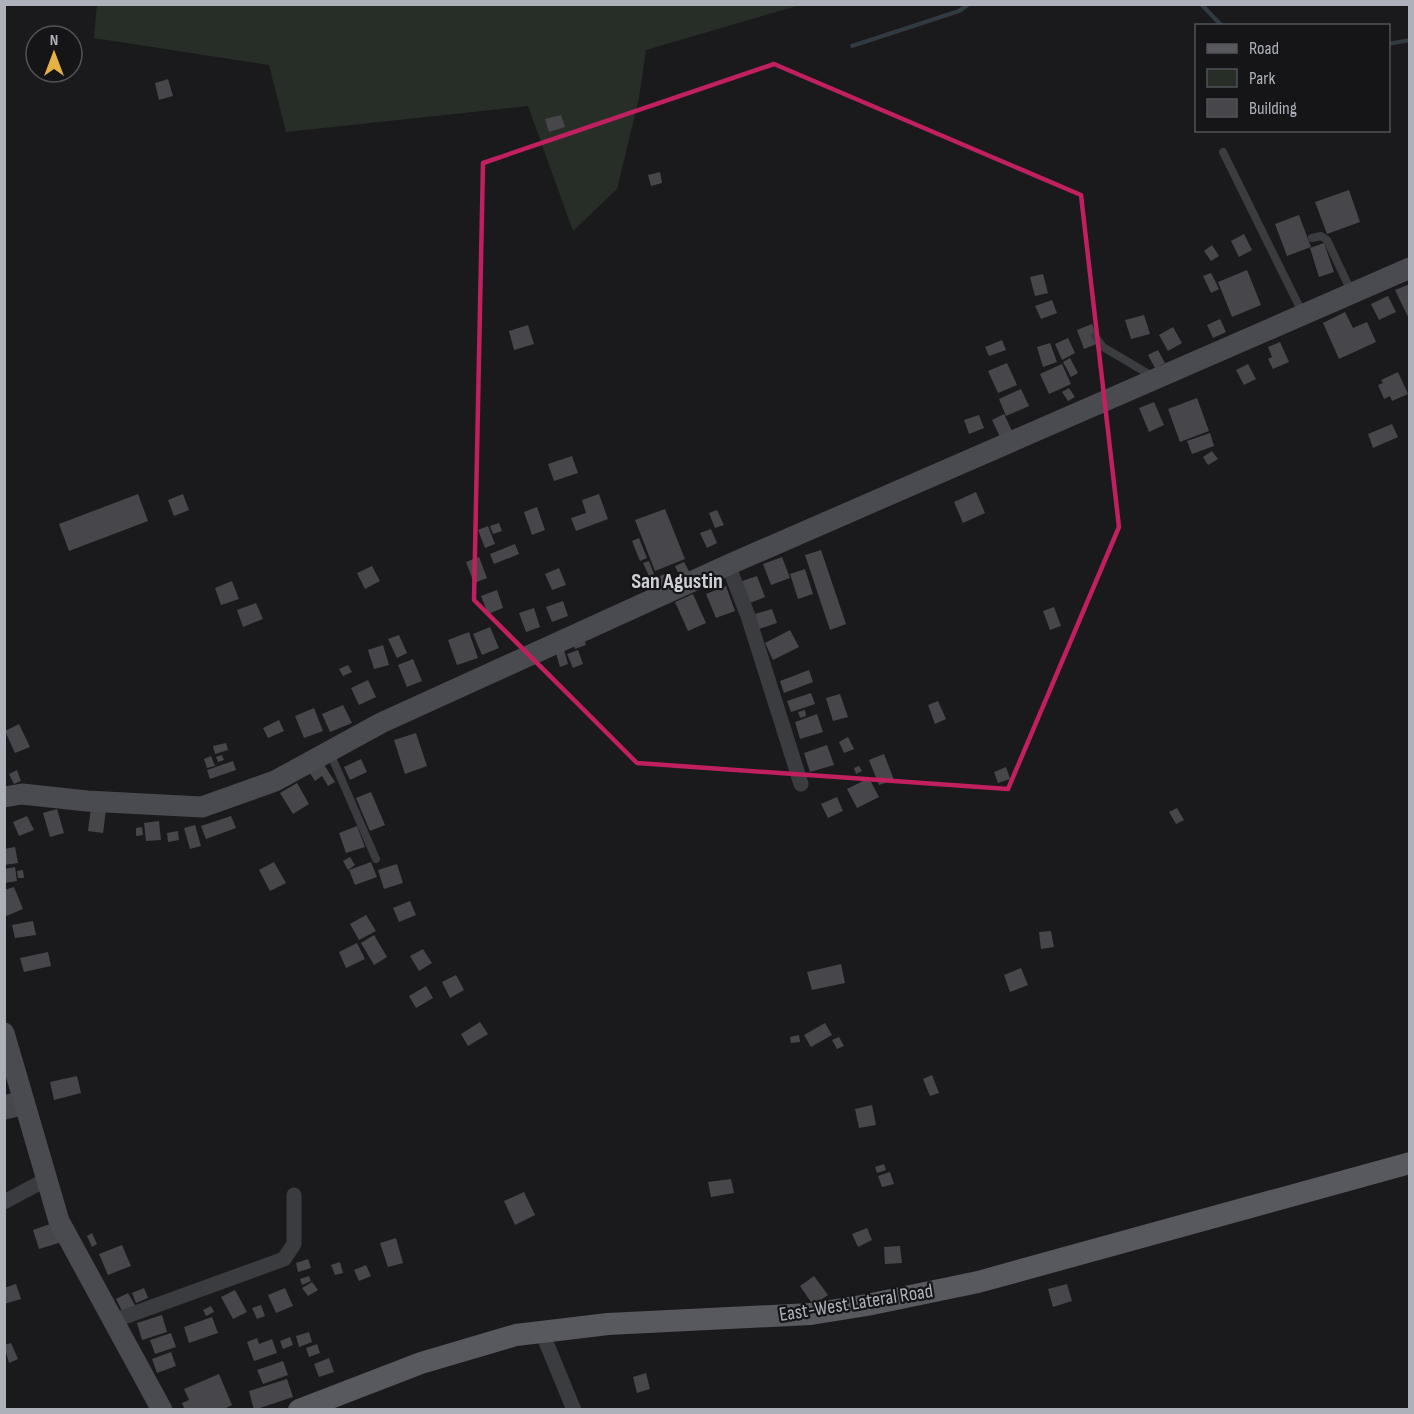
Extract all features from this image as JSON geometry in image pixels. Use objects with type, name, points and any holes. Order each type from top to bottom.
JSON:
[{"type":"main road","name":"East-West Lateral Road","points":[[299,1410],[472,1346],[541,1330],[690,1319],[811,1314],[867,1305],[978,1281],[1410,1163]]},
{"type":"street","points":[[4,797],[22,794],[87,801],[202,807],[275,782],[381,723],[728,565],[1410,268]]},
{"type":"street","points":[[728,565],[748,616],[801,784]]},
{"type":"street","points":[[4,1034],[59,1221],[162,1410]]},
{"type":"street","points":[[4,1202],[47,1179]]},
{"type":"street","points":[[112,1321],[284,1259],[294,1245],[294,1195]]},
{"type":"street","points":[[541,1330],[574,1410]]},
{"type":"lane","points":[[1223,152],[1304,315]]},
{"type":"lane","points":[[1312,238],[1321,236],[1327,240],[1352,294]]},
{"type":"lane","points":[[1095,336],[1103,347],[1156,378]]},
{"type":"lane","points":[[330,751],[376,859]]},
{"type":"highlighted area","points":[[774,64],[1081,195],[1119,527],[1008,789],[637,763],[474,600],[483,163]]},
{"type":"green space","points":[[97,4],[800,5],[646,50],[639,98],[617,189],[573,231],[528,106],[286,132],[269,65],[94,38]]},
{"type":"building","points":[[168,79],[173,96],[159,100],[155,83]]},
{"type":"building","points":[[561,115],[565,127],[549,132],[545,119]]},
{"type":"building","points":[[660,172],[662,183],[651,186],[648,175]]},
{"type":"building","points":[[1349,190],[1360,222],[1327,234],[1315,202]]},
{"type":"building","points":[[1299,215],[1311,247],[1287,256],[1275,224]]},
{"type":"building","points":[[1244,234],[1252,250],[1239,257],[1231,241]]},
{"type":"building","points":[[1324,243],[1334,272],[1319,277],[1310,248]]},
{"type":"building","points":[[1212,245],[1219,256],[1211,261],[1204,251]]},
{"type":"building","points":[[1247,270],[1261,305],[1232,317],[1218,282]]},
{"type":"building","points":[[1211,273],[1219,289],[1211,293],[1203,276]]},
{"type":"building","points":[[1043,274],[1048,293],[1035,296],[1030,277]]},
{"type":"building","points":[[1410,284],[1410,321],[1395,290]]},
{"type":"building","points":[[1388,296],[1396,312],[1379,320],[1371,304]]},
{"type":"building","points":[[1052,300],[1057,313],[1041,319],[1035,306]]},
{"type":"building","points":[[1345,312],[1353,328],[1367,322],[1376,342],[1339,359],[1323,323]]},
{"type":"building","points":[[1144,315],[1150,334],[1131,339],[1125,320]]},
{"type":"building","points":[[1220,319],[1226,332],[1213,338],[1207,325]]},
{"type":"building","points":[[1092,324],[1099,343],[1084,349],[1077,330]]},
{"type":"building","points":[[528,325],[534,344],[514,350],[509,331]]},
{"type":"building","points":[[1173,327],[1182,343],[1168,351],[1159,335]]},
{"type":"building","points":[[1068,338],[1075,353],[1062,360],[1055,344]]},
{"type":"building","points":[[1002,340],[1006,350],[989,356],[985,347]]},
{"type":"building","points":[[1280,342],[1289,362],[1273,369],[1268,359],[1272,357],[1268,347]]},
{"type":"building","points":[[1050,343],[1057,362],[1043,367],[1037,347]]},
{"type":"building","points":[[1158,350],[1165,363],[1155,368],[1148,355]]},
{"type":"building","points":[[1070,358],[1078,373],[1071,377],[1063,362]]},
{"type":"building","points":[[1007,363],[1017,385],[998,393],[988,371]]},
{"type":"building","points":[[1062,364],[1071,384],[1049,394],[1040,374]]},
{"type":"building","points":[[1248,364],[1256,379],[1244,385],[1236,370]]},
{"type":"building","points":[[1398,372],[1408,394],[1392,401],[1390,396],[1384,399],[1378,385],[1383,383],[1381,380]]},
{"type":"building","points":[[1069,388],[1075,397],[1068,401],[1062,392]]},
{"type":"building","points":[[1021,389],[1029,406],[1006,416],[999,399]]},
{"type":"building","points":[[1197,398],[1209,431],[1180,442],[1168,409]]},
{"type":"building","points":[[1154,402],[1164,425],[1149,432],[1139,408]]},
{"type":"building","points":[[1004,414],[1013,433],[1001,439],[992,420]]},
{"type":"building","points":[[979,415],[984,428],[969,434],[964,420]]},
{"type":"building","points":[[1392,424],[1398,437],[1373,448],[1368,434]]},
{"type":"building","points":[[1210,433],[1214,446],[1192,454],[1187,441]]},
{"type":"building","points":[[1212,451],[1218,459],[1208,465],[1203,457]]},
{"type":"building","points":[[572,456],[578,473],[554,481],[548,464]]},
{"type":"building","points":[[976,492],[985,513],[963,523],[954,502]]},
{"type":"building","points":[[138,494],[148,521],[69,551],[59,524]]},
{"type":"building","points":[[183,494],[189,510],[174,516],[168,500]]},
{"type":"building","points":[[599,494],[608,519],[576,531],[571,518],[586,513],[582,500]]},
{"type":"building","points":[[537,507],[545,530],[532,535],[524,512]]},
{"type":"building","points":[[665,509],[685,559],[655,571],[635,520]]},
{"type":"building","points":[[717,510],[724,525],[715,528],[709,513]]},
{"type":"building","points":[[499,523],[502,531],[493,534],[490,526]]},
{"type":"building","points":[[488,526],[495,544],[485,548],[478,530]]},
{"type":"building","points":[[711,529],[717,543],[707,548],[700,533]]},
{"type":"building","points":[[639,538],[647,558],[640,561],[632,541]]},
{"type":"building","points":[[515,544],[519,554],[494,564],[490,554]]},
{"type":"building","points":[[821,550],[846,624],[830,630],[805,555]]},
{"type":"building","points":[[479,557],[487,578],[474,583],[466,562]]},
{"type":"building","points":[[782,557],[790,578],[771,585],[763,564]]},
{"type":"building","points":[[649,561],[654,574],[649,576],[643,563]]},
{"type":"building","points":[[684,562],[691,575],[681,579],[675,566]]},
{"type":"building","points":[[372,566],[380,581],[365,589],[357,573]]},
{"type":"building","points":[[559,568],[566,585],[552,590],[545,574]]},
{"type":"building","points":[[805,569],[813,594],[798,599],[790,574]]},
{"type":"building","points":[[670,572],[675,585],[657,593],[652,579]]},
{"type":"building","points":[[757,576],[765,597],[747,604],[739,582]]},
{"type":"building","points":[[232,581],[239,599],[221,605],[215,588]]},
{"type":"building","points":[[726,586],[735,611],[716,618],[706,594]]},
{"type":"building","points":[[497,590],[503,608],[488,614],[481,596]]},
{"type":"building","points":[[693,594],[706,623],[688,631],[675,602]]},
{"type":"building","points":[[563,601],[568,616],[552,622],[546,607]]},
{"type":"building","points":[[256,603],[263,619],[243,627],[237,610]]},
{"type":"building","points":[[1054,607],[1061,626],[1050,630],[1043,611]]},
{"type":"building","points":[[534,608],[540,627],[526,632],[519,613]]},
{"type":"building","points":[[772,609],[777,623],[759,629],[755,614]]},
{"type":"building","points":[[490,627],[499,648],[482,655],[473,634]]},
{"type":"building","points":[[790,630],[799,647],[773,660],[765,643]]},
{"type":"building","points":[[469,632],[478,658],[457,665],[448,640]]},
{"type":"building","points":[[399,635],[407,653],[397,658],[388,639]]},
{"type":"building","points":[[584,639],[586,645],[575,649],[573,643]]},
{"type":"building","points":[[383,645],[389,665],[374,669],[368,650]]},
{"type":"building","points":[[564,650],[568,664],[560,667],[556,653]]},
{"type":"building","points":[[578,650],[583,664],[573,668],[567,654]]},
{"type":"building","points":[[413,659],[422,681],[407,687],[398,665]]},
{"type":"building","points":[[348,665],[352,672],[343,676],[339,669]]},
{"type":"building","points":[[809,670],[813,682],[784,693],[780,681]]},
{"type":"building","points":[[368,680],[376,697],[359,705],[351,688]]},
{"type":"building","points":[[811,693],[815,704],[791,712],[787,701]]},
{"type":"building","points":[[840,694],[848,717],[833,721],[826,698]]},
{"type":"building","points":[[938,701],[946,719],[935,724],[928,705]]},
{"type":"building","points":[[343,705],[352,723],[330,732],[322,714]]},
{"type":"building","points":[[314,708],[323,731],[304,738],[295,716]]},
{"type":"building","points":[[805,710],[806,716],[800,718],[798,712]]},
{"type":"building","points":[[817,714],[823,732],[800,739],[795,722]]},
{"type":"building","points":[[279,720],[284,731],[268,738],[263,728]]},
{"type":"building","points":[[19,724],[30,747],[15,753],[5,731]]},
{"type":"building","points":[[416,733],[427,766],[405,774],[394,740]]},
{"type":"building","points":[[848,737],[854,749],[844,753],[839,742]]},
{"type":"building","points":[[226,743],[228,750],[215,754],[213,746]]},
{"type":"building","points":[[827,745],[834,765],[810,772],[804,753]]},
{"type":"building","points":[[884,754],[894,780],[879,785],[869,760]]},
{"type":"building","points":[[222,755],[224,760],[218,762],[216,757]]},
{"type":"building","points":[[211,756],[215,766],[207,768],[204,759]]},
{"type":"building","points":[[361,759],[367,772],[350,780],[344,767]]},
{"type":"building","points":[[233,761],[236,770],[210,779],[207,770]]},
{"type":"building","points":[[323,763],[335,782],[328,786],[322,776],[315,781],[309,772]]},
{"type":"building","points":[[859,766],[862,771],[856,774],[854,768]]},
{"type":"building","points":[[1006,767],[1010,779],[998,783],[994,772]]},
{"type":"building","points":[[17,770],[21,781],[14,784],[9,774]]},
{"type":"building","points":[[869,778],[879,797],[857,808],[847,789]]},
{"type":"building","points":[[297,783],[309,804],[293,814],[280,793]]},
{"type":"building","points":[[371,792],[385,825],[370,831],[356,798]]},
{"type":"building","points":[[837,797],[843,811],[828,818],[821,804]]},
{"type":"building","points":[[91,808],[106,810],[103,833],[88,831]]},
{"type":"building","points":[[1177,808],[1184,820],[1176,824],[1169,812]]},
{"type":"building","points":[[57,809],[64,833],[50,837],[43,813]]},
{"type":"building","points":[[27,816],[34,830],[19,836],[13,822]]},
{"type":"building","points":[[231,816],[236,828],[206,839],[201,826]]},
{"type":"building","points":[[159,821],[161,840],[146,841],[144,823]]},
{"type":"building","points":[[195,825],[201,846],[190,849],[184,828]]},
{"type":"building","points":[[357,826],[365,847],[346,853],[339,833]]},
{"type":"building","points":[[142,827],[143,835],[136,836],[136,828]]},
{"type":"building","points":[[178,831],[179,840],[168,842],[167,833]]},
{"type":"building","points":[[15,847],[18,863],[4,865],[4,849]]},
{"type":"building","points":[[350,857],[355,865],[348,870],[343,861]]},
{"type":"building","points":[[274,862],[286,883],[270,891],[259,870]]},
{"type":"building","points":[[371,862],[377,877],[355,885],[349,870]]},
{"type":"building","points":[[397,864],[403,883],[384,889],[378,870]]},
{"type":"building","points":[[15,867],[17,881],[4,883],[4,869]]},
{"type":"building","points":[[23,870],[24,878],[18,878],[17,871]]},
{"type":"building","points":[[14,887],[23,909],[4,917],[4,890]]},
{"type":"building","points":[[410,901],[416,915],[399,922],[393,908]]},
{"type":"building","points":[[366,915],[376,931],[359,940],[350,924]]},
{"type":"building","points":[[33,921],[36,935],[15,938],[12,925]]},
{"type":"building","points":[[1051,931],[1054,947],[1041,949],[1039,932]]},
{"type":"building","points":[[374,935],[387,957],[374,965],[361,943]]},
{"type":"building","points":[[357,943],[365,959],[346,968],[339,952]]},
{"type":"building","points":[[423,949],[432,963],[419,971],[410,956]]},
{"type":"building","points":[[48,952],[51,966],[24,972],[20,958]]},
{"type":"building","points":[[841,964],[845,983],[812,990],[807,972]]},
{"type":"building","points":[[1021,968],[1028,985],[1010,992],[1004,975]]},
{"type":"building","points":[[456,975],[464,990],[450,998],[442,982]]},
{"type":"building","points":[[426,986],[433,998],[416,1008],[409,996]]},
{"type":"building","points":[[480,1022],[488,1034],[468,1046],[461,1034]]},
{"type":"building","points":[[825,1023],[832,1035],[811,1047],[804,1035]]},
{"type":"building","points":[[799,1035],[800,1042],[791,1043],[790,1037]]},
{"type":"building","points":[[839,1037],[844,1046],[837,1049],[832,1040]]},
{"type":"building","points":[[932,1075],[939,1093],[930,1096],[923,1079]]},
{"type":"building","points":[[77,1076],[81,1093],[54,1100],[50,1082]]},
{"type":"building","points":[[13,1093],[20,1116],[4,1120],[4,1095]]},
{"type":"building","points":[[872,1105],[876,1125],[859,1128],[855,1109]]},
{"type":"building","points":[[884,1164],[886,1170],[877,1173],[875,1167]]},
{"type":"building","points":[[890,1172],[894,1184],[882,1187],[878,1176]]},
{"type":"building","points":[[731,1179],[734,1193],[711,1197],[708,1182]]},
{"type":"building","points":[[524,1192],[535,1215],[515,1225],[504,1201]]},
{"type":"building","points":[[53,1223],[59,1243],[39,1249],[33,1230]]},
{"type":"building","points":[[867,1228],[872,1240],[858,1247],[852,1234]]},
{"type":"building","points":[[92,1233],[97,1244],[92,1247],[87,1236]]},
{"type":"building","points":[[396,1238],[403,1263],[388,1267],[380,1243]]},
{"type":"building","points":[[122,1245],[131,1266],[108,1275],[99,1254]]},
{"type":"building","points":[[900,1246],[902,1263],[885,1264],[884,1247]]},
{"type":"building","points":[[308,1259],[311,1268],[298,1272],[296,1263]]},
{"type":"building","points":[[340,1262],[343,1273],[335,1275],[331,1265]]},
{"type":"building","points":[[366,1265],[371,1276],[359,1281],[354,1270]]},
{"type":"building","points":[[309,1276],[311,1281],[302,1285],[300,1279]]},
{"type":"building","points":[[814,1276],[828,1295],[813,1305],[800,1286]]},
{"type":"building","points":[[312,1282],[318,1290],[308,1296],[302,1288]]},
{"type":"building","points":[[16,1284],[21,1299],[4,1304],[4,1288]]},
{"type":"building","points":[[1067,1284],[1072,1301],[1053,1307],[1048,1289]]},
{"type":"building","points":[[144,1288],[148,1298],[136,1303],[132,1293]]},
{"type":"building","points":[[285,1288],[293,1306],[276,1313],[268,1295]]},
{"type":"building","points":[[235,1290],[247,1312],[233,1319],[221,1297]]},
{"type":"building","points":[[128,1293],[139,1312],[126,1319],[116,1299]]},
{"type":"building","points":[[261,1305],[265,1316],[257,1319],[252,1308]]},
{"type":"building","points":[[211,1306],[214,1312],[206,1316],[203,1310]]},
{"type":"building","points":[[162,1315],[167,1332],[142,1340],[137,1323]]},
{"type":"building","points":[[212,1317],[218,1333],[189,1343],[184,1327]]},
{"type":"building","points":[[309,1332],[312,1342],[299,1347],[296,1336]]},
{"type":"building","points":[[171,1333],[176,1347],[155,1354],[150,1340]]},
{"type":"building","points":[[290,1337],[293,1345],[283,1349],[280,1341]]},
{"type":"building","points":[[257,1338],[259,1344],[272,1339],[277,1353],[254,1361],[247,1342]]},
{"type":"building","points":[[11,1343],[18,1359],[9,1363],[4,1345]]},
{"type":"building","points":[[317,1344],[320,1353],[309,1357],[306,1348]]},
{"type":"building","points":[[171,1352],[176,1366],[157,1373],[152,1359]]},
{"type":"building","points":[[329,1358],[334,1372],[319,1377],[314,1364]]},
{"type":"building","points":[[283,1361],[288,1375],[263,1384],[257,1370]]},
{"type":"building","points":[[646,1373],[650,1389],[637,1393],[633,1377]]},
{"type":"building","points":[[219,1374],[232,1405],[222,1410],[185,1410],[182,1403],[189,1400],[184,1389]]},
{"type":"building","points":[[287,1379],[293,1397],[254,1410],[249,1391]]},
{"type":"waterway","points":[[852,46],[959,11],[969,4]]},
{"type":"waterway","points":[[1201,4],[1220,24]]},
{"type":"waterway","points":[[1390,44],[1410,40]]},
{"type":"district","name":"San Agustin","points":[[677,581]]}]
